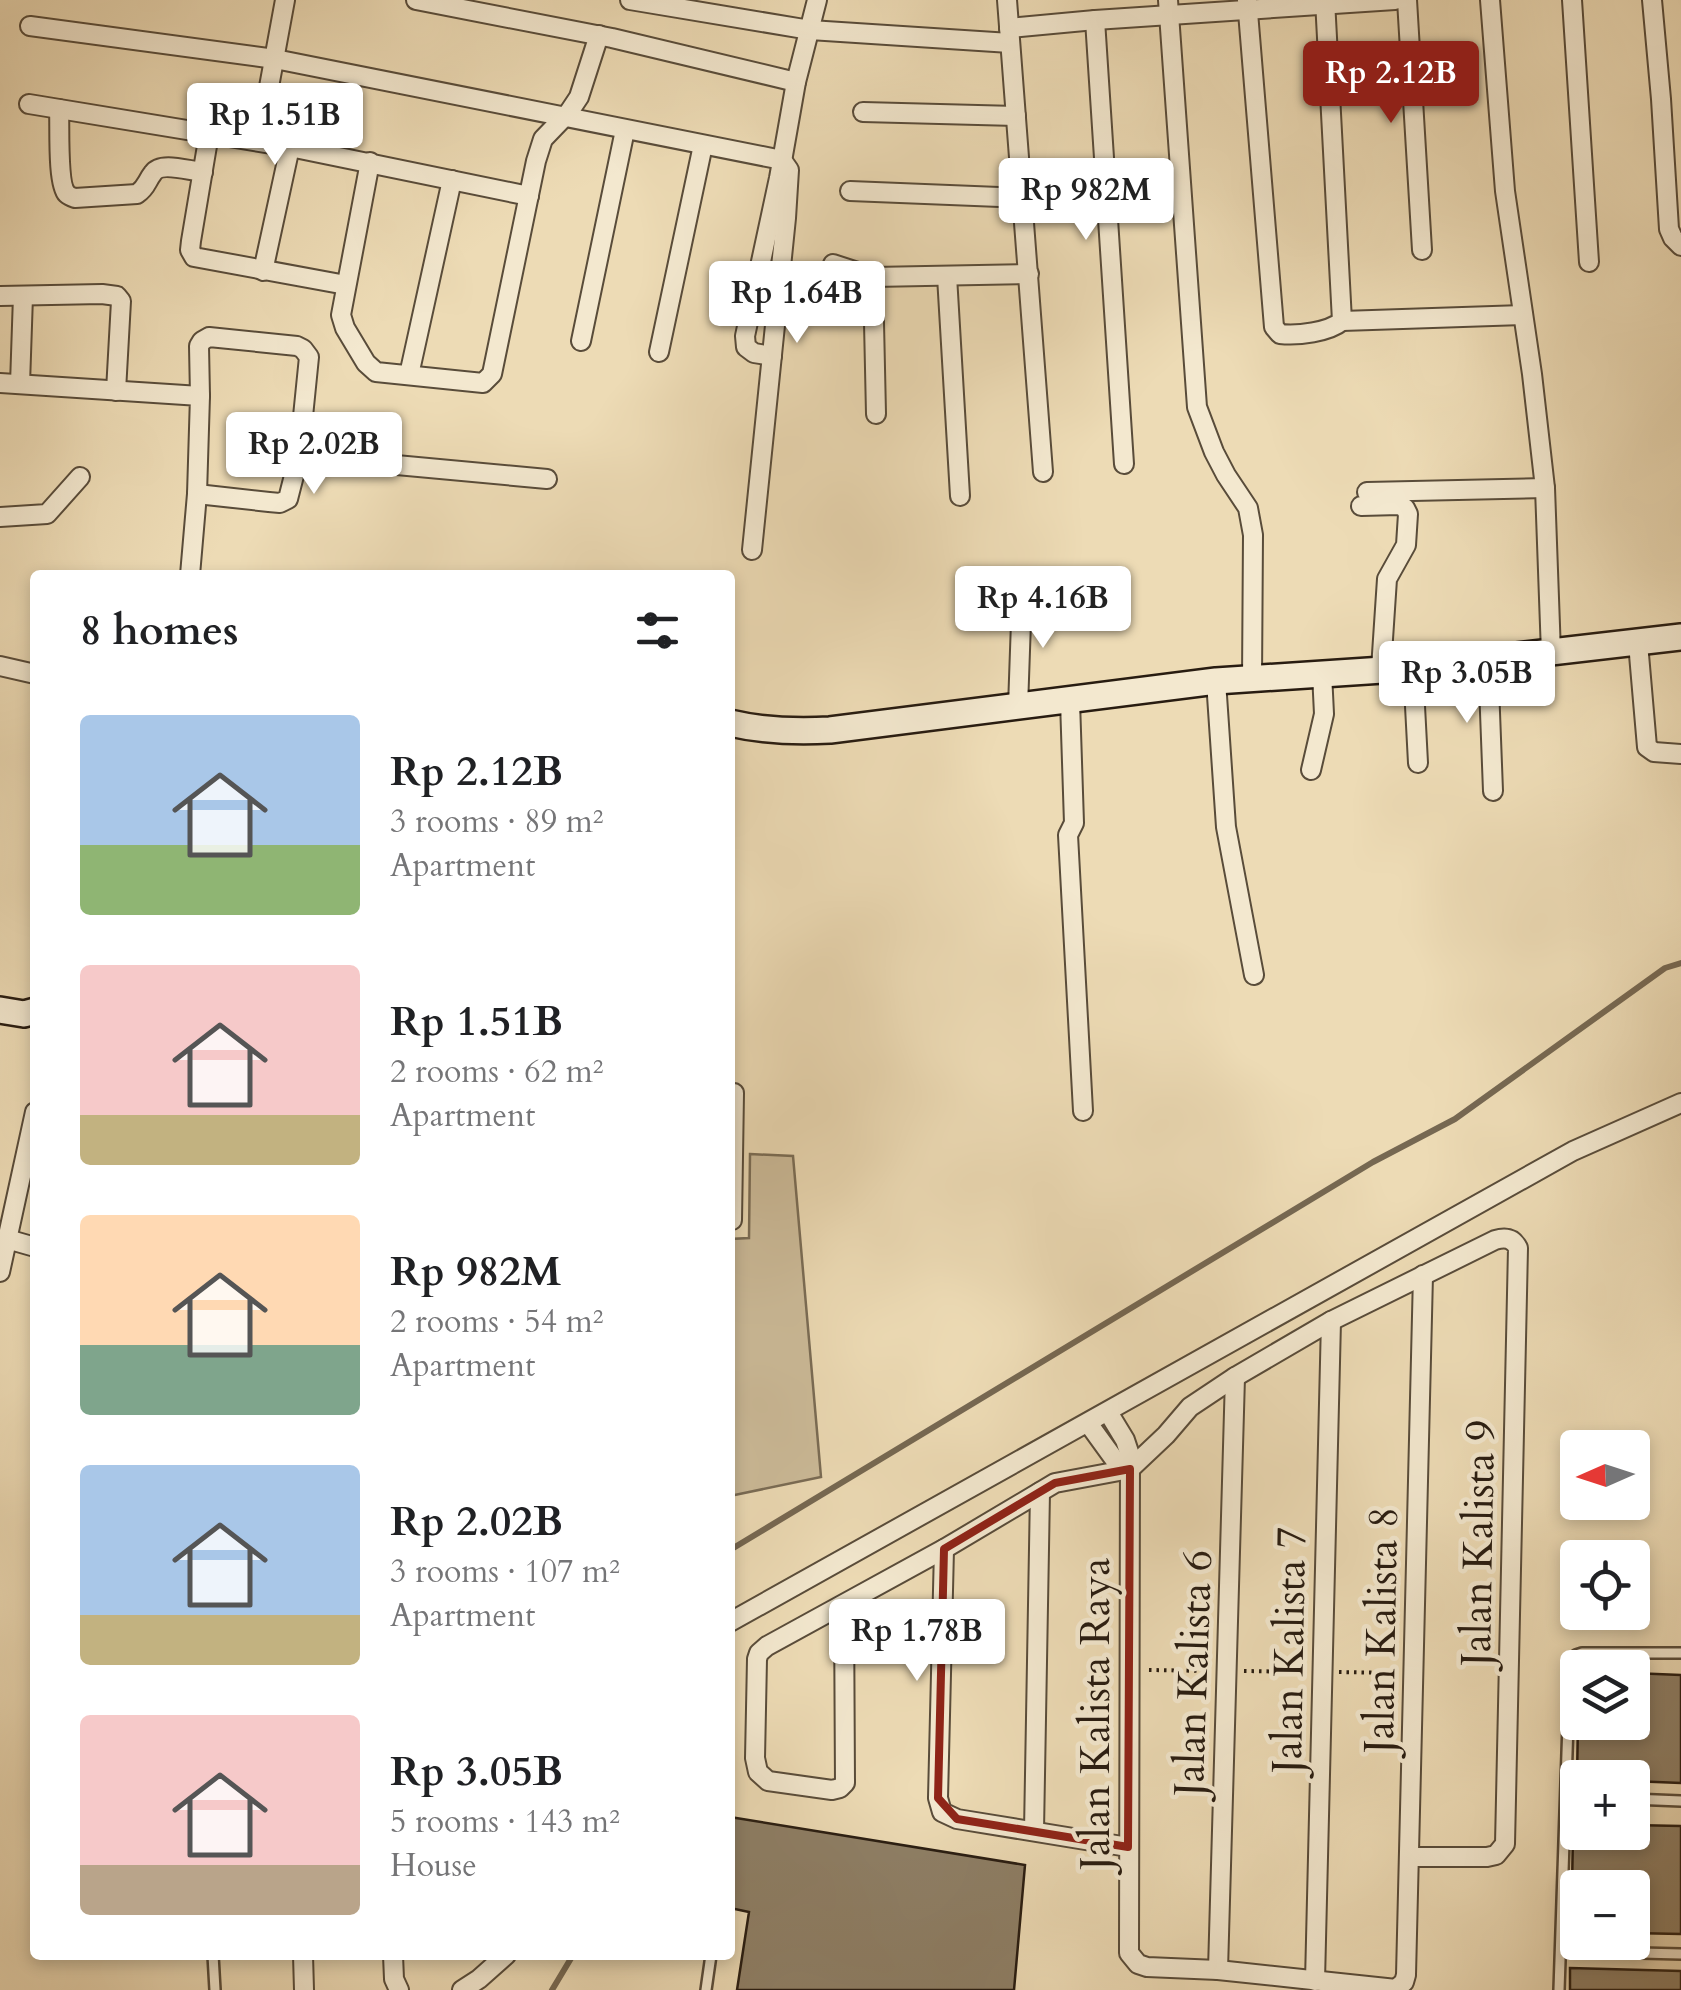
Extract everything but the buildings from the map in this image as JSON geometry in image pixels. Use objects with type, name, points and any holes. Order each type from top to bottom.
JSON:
[{"type":"street","points":[[260,141],[284,0]]},
{"type":"street","points":[[416,0],[599,36],[796,82]]},
{"type":"street","points":[[630,0],[810,30],[1009,36],[1168,8],[1395,0]]},
{"type":"street","points":[[772,356],[749,350],[744,336],[796,82],[817,0]]},
{"type":"street","points":[[1007,0],[1042,472]]},
{"type":"street","points":[[1407,0],[1422,250]]},
{"type":"street","points":[[1490,0],[1505,191],[1545,488],[1551,653]]},
{"type":"street","points":[[1572,0],[1589,262]]},
{"type":"street","points":[[1652,0],[1669,230],[1681,246]]},
{"type":"street","points":[[1325,2],[1342,321]]},
{"type":"street","points":[[1247,5],[1274,327],[1280,334],[1334,327],[1342,321],[1523,314]]},
{"type":"street","points":[[1168,8],[1197,407],[1214,452],[1248,508],[1254,555],[1252,679]]},
{"type":"street","points":[[1095,20],[1124,464]]},
{"type":"street","points":[[30,26],[275,59],[782,160],[789,178],[752,550]]},
{"type":"street","points":[[370,162],[342,320],[368,367],[376,372],[479,384],[490,378],[536,161],[544,139],[579,96],[599,36]]},
{"type":"street","points":[[29,104],[290,146],[529,196]]},
{"type":"street","points":[[59,109],[62,179],[69,196],[138,194],[153,171],[161,166],[203,172]]},
{"type":"street","points":[[863,112],[1016,116]]},
{"type":"street","points":[[580,341],[625,130]]},
{"type":"street","points":[[210,134],[190,241],[196,259],[346,285]]},
{"type":"street","points":[[659,352],[703,145]]},
{"type":"street","points":[[263,270],[290,146]]},
{"type":"street","points":[[409,375],[452,180]]},
{"type":"street","points":[[850,191],[1023,198]]},
{"type":"street","points":[[833,264],[873,278],[1029,274]]},
{"type":"street","points":[[948,276],[960,496]]},
{"type":"street","points":[[873,278],[876,414]]},
{"type":"street","points":[[0,296],[117,296],[121,302],[116,391]]},
{"type":"street","points":[[20,384],[23,296]]},
{"type":"street","points":[[190,570],[197,494],[200,346],[205,339],[214,337],[302,349],[309,362],[299,456],[290,494],[284,502],[197,494]]},
{"type":"street","points":[[0,383],[200,396]]},
{"type":"street","points":[[299,456],[546,480]]},
{"type":"street","points":[[0,516],[46,514],[80,477]]},
{"type":"street","points":[[1381,669],[1387,580],[1404,549],[1408,514],[1399,505],[1364,499],[1545,488]]},
{"type":"street","points":[[1018,707],[1021,622],[1058,590]]},
{"type":"street","points":[[735,724],[758,730],[830,730],[1216,681],[1413,668],[1681,637]]},
{"type":"street","points":[[1638,643],[1647,747],[1654,752],[1681,754]]},
{"type":"street","points":[[1488,660],[1493,791]]},
{"type":"street","points":[[0,666],[30,673]]},
{"type":"street","points":[[1413,668],[1418,763]]},
{"type":"street","points":[[1311,770],[1324,714],[1322,674]]},
{"type":"street","points":[[1216,681],[1226,828],[1254,975]]},
{"type":"street","points":[[1070,702],[1074,823],[1068,836],[1083,1112]]},
{"type":"street","points":[[0,1010],[30,1012]]},
{"type":"street","points":[[735,1620],[1573,1150],[1681,1103]]},
{"type":"street","points":[[0,1272],[30,1136]]},
{"type":"street","points":[[8,1239],[30,1246]]},
{"type":"street","name":"Jalan Kalista 9","points":[[1410,1857],[1487,1857],[1502,1851],[1505,1844],[1518,1248],[1509,1239],[1495,1240],[1423,1274]]},
{"type":"street","points":[[844,1604],[846,1779],[840,1788],[832,1790],[768,1781],[758,1772],[755,1758],[756,1667],[759,1653],[766,1646],[1055,1483],[1130,1470],[1190,1406],[1331,1321],[1423,1274]]},
{"type":"street","name":"Jalan Kalista 8","points":[[1315,1981],[1391,1989],[1401,1986],[1406,1975],[1423,1274]]},
{"type":"street","name":"Jalan Kalista 7","points":[[1315,1981],[1331,1321]]},
{"type":"street","name":"Jalan Kalista 6","points":[[1218,1970],[1235,1377]]},
{"type":"street","name":"Jalan Kalista Raya","points":[[1108,1412],[1126,1440],[1130,1455],[1129,1946],[1138,1964],[1218,1970]]},
{"type":"street","points":[[1088,1423],[1117,1463],[1130,1470]]},
{"type":"street","points":[[1034,1831],[1040,1492]]},
{"type":"street","points":[[944,1549],[938,1798],[942,1812],[956,1820],[1128,1848]]},
{"type":"street","points":[[302,1960],[304,1990]]},
{"type":"street","points":[[393,1960],[399,1990]]},
{"type":"street","points":[[462,1990],[501,1960]]},
{"type":"street","points":[[1218,1970],[1315,1981]]},
{"type":"lane","points":[[1571,1760],[1573,1659],[1582,1653],[1681,1653]]},
{"type":"lane","points":[[1650,1800],[1681,1801]]},
{"type":"lane","points":[[1650,1953],[1681,1954]]},
{"type":"lane","points":[[212,1960],[215,1990]]},
{"type":"lane","points":[[706,1990],[710,1960]]},
{"type":"lane","points":[[1559,1990],[1561,1960]]},
{"type":"path","points":[[1130,1670],[1414,1673]]},
{"type":"highlighted area","points":[[1130,1469],[1129,1670],[1128,1847],[957,1819],[938,1798],[944,1549],[1055,1483]]},
{"type":"shaded area","points":[[750,1154],[793,1156],[821,1477],[735,1495],[735,1239],[749,1238]]},
{"type":"waterway","points":[[735,1547],[1373,1162],[1455,1119],[1665,968],[1681,963]]},
{"type":"waterway","points":[[552,1990],[570,1960]]}]
